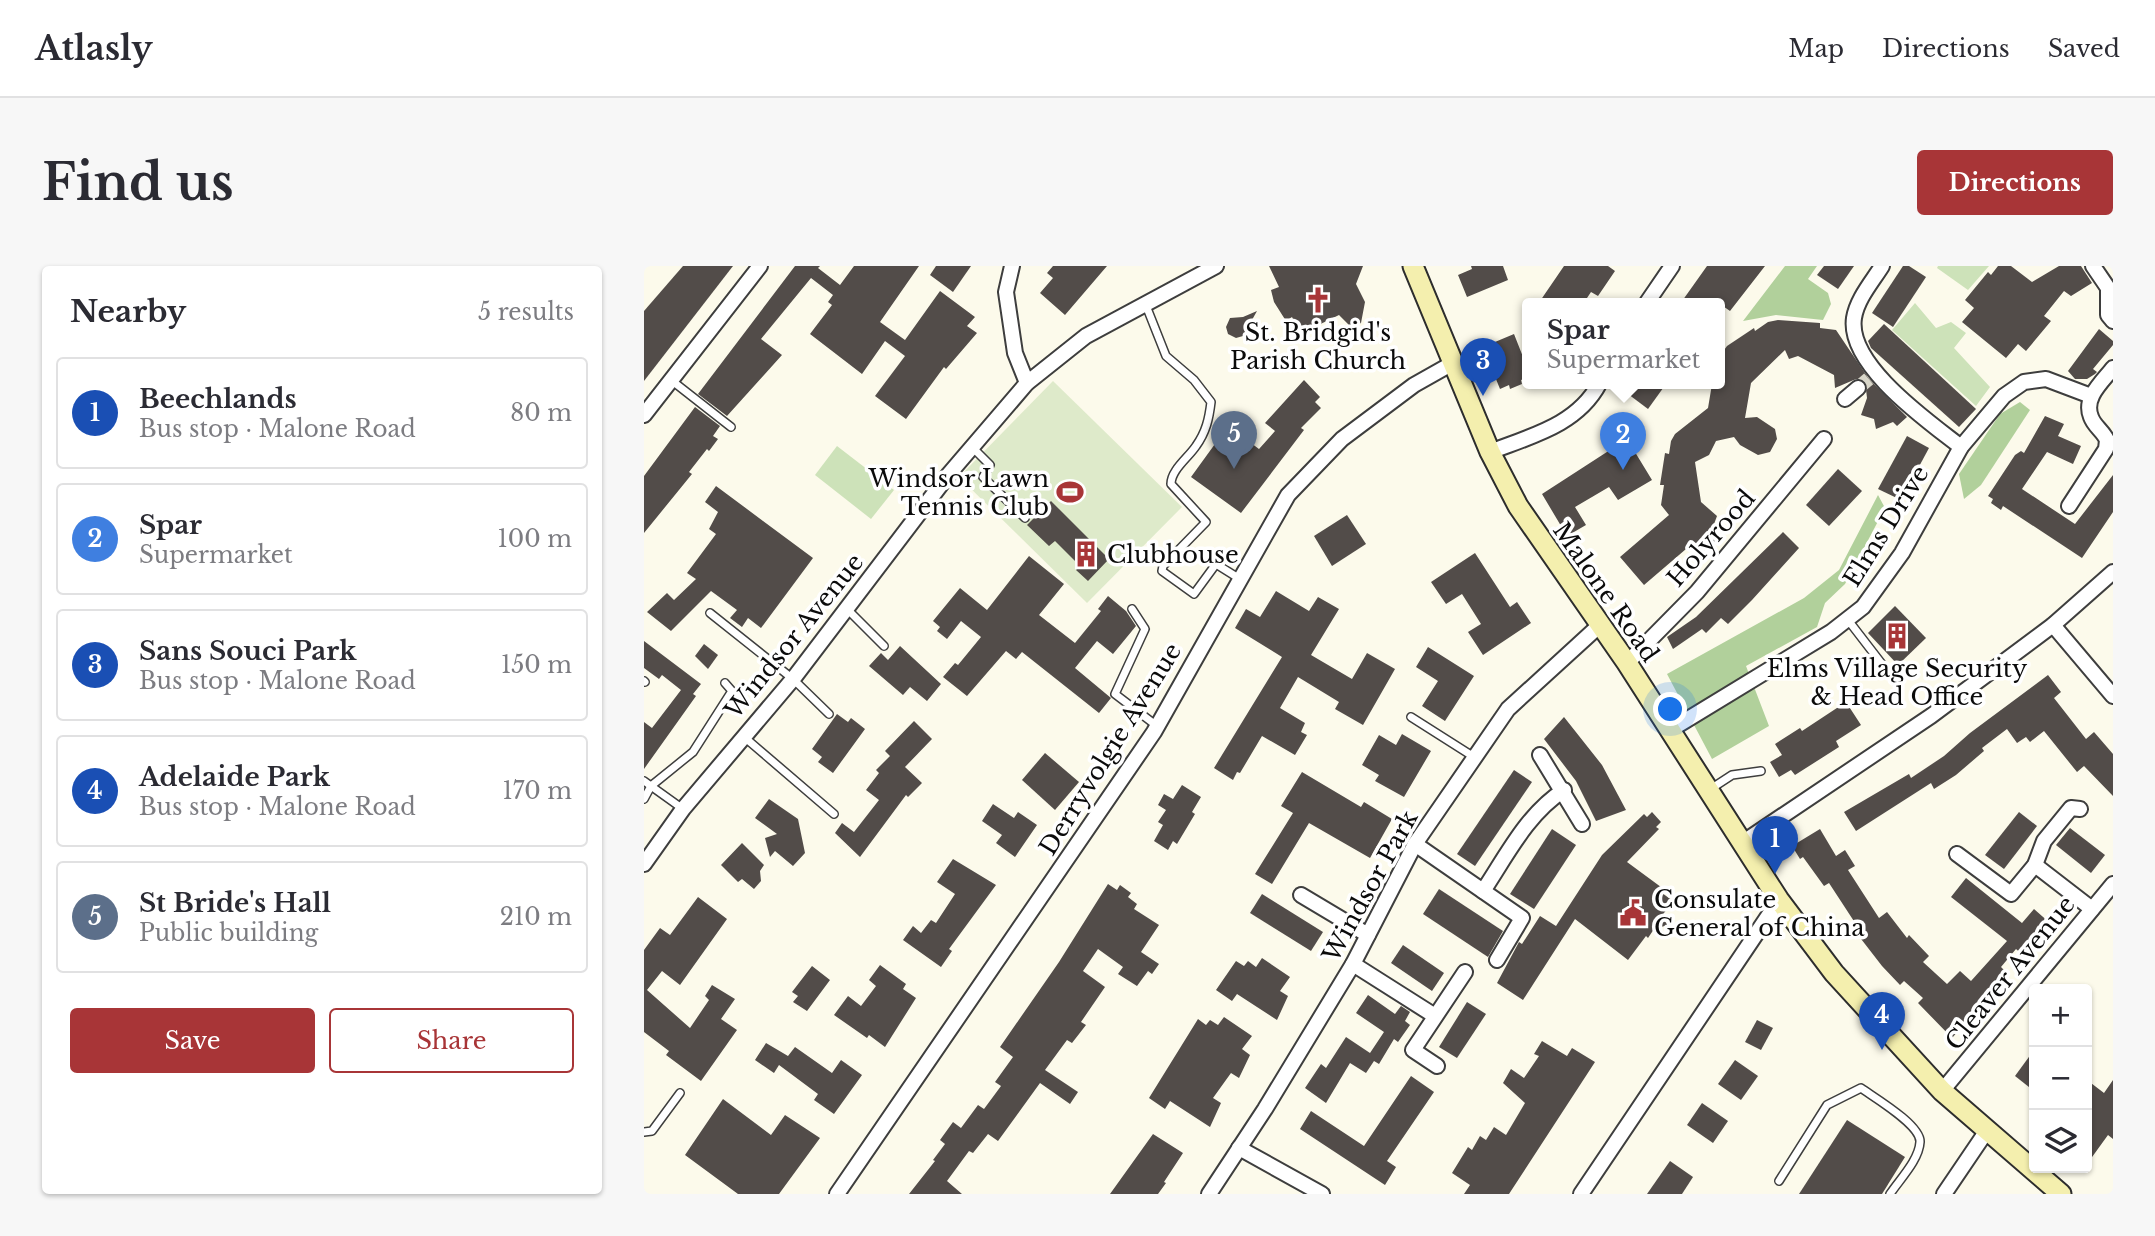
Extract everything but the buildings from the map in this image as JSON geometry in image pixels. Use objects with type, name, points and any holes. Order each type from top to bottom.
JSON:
[{"type":"main road","name":"Malone Road","points":[[1413,266],[1490,452],[1538,539],[1628,663],[1779,900],[1834,973],[1942,1091],[1986,1132],[2061,1194]]},
{"type":"street","points":[[644,415],[760,266]]},
{"type":"street","points":[[1012,266],[1006,292],[1015,353],[1027,383]]},
{"type":"street","name":"Windsor Avenue","points":[[644,864],[683,809],[793,678],[972,447],[1027,383],[1086,337],[1216,266]]},
{"type":"street","points":[[1650,298],[1672,266]]},
{"type":"street","points":[[1882,266],[1860,301],[1854,330],[1857,347],[1873,374],[1961,447]]},
{"type":"street","points":[[2094,266],[2108,288],[2108,315],[2113,321]]},
{"type":"street","name":"Derryvolgie Avenue","points":[[837,1194],[1157,726],[1288,495],[1342,439],[1414,385],[1453,363]]},
{"type":"street","points":[[2069,506],[2106,449],[2104,433],[2091,417],[2091,396],[2113,368]]},
{"type":"street","name":"Elms Drive","points":[[1670,730],[1848,621],[1880,586],[1902,553],[1961,447],[2004,396],[2024,382],[2046,379],[2091,396]]},
{"type":"street","points":[[1845,399],[1858,388]]},
{"type":"street","points":[[1490,452],[1567,420],[1596,389]]},
{"type":"street","name":"Holyrood","points":[[1628,663],[1697,592],[1824,439]]},
{"type":"street","points":[[1742,843],[1931,716],[2053,625],[2113,572]]},
{"type":"street","name":"Windsor Park","points":[[1209,1194],[1353,964],[1415,844],[1508,709],[1601,624]]},
{"type":"street","points":[[2053,625],[2113,696]]},
{"type":"street","points":[[1540,755],[1582,824]]},
{"type":"street","points":[[1483,891],[1536,813],[1563,790]]},
{"type":"street","points":[[1956,854],[2011,894],[2035,865],[2044,841],[2071,808],[2080,809]]},
{"type":"street","points":[[1415,844],[1522,918],[1497,960]]},
{"type":"street","points":[[2035,865],[2092,909]]},
{"type":"street","name":"Cleaver Avenue","points":[[1942,1091],[2113,884]]},
{"type":"street","points":[[1301,895],[1368,935]]},
{"type":"street","points":[[1581,1194],[1779,900]]},
{"type":"street","points":[[1353,964],[1435,1016]]},
{"type":"street","points":[[1437,1066],[1413,1050],[1465,972]]},
{"type":"street","points":[[1944,1194],[1986,1132]]},
{"type":"street","points":[[1239,1148],[1322,1194]]},
{"type":"lane","points":[[1145,303],[1166,356],[1194,380],[1211,402],[1208,424],[1196,446],[1171,478],[1171,484],[1206,522],[1163,566],[1162,571],[1194,594],[1216,564],[1240,579]]},
{"type":"lane","points":[[671,380],[731,427]]},
{"type":"lane","points":[[972,447],[990,465],[983,477],[1025,518]]},
{"type":"lane","points":[[847,609],[884,646]]},
{"type":"lane","points":[[1132,609],[1145,629],[1115,694],[1157,726]]},
{"type":"lane","points":[[710,613],[793,678],[829,714]]},
{"type":"lane","points":[[1848,621],[1895,681]]},
{"type":"lane","points":[[644,799],[648,784],[693,752],[732,691],[725,683]]},
{"type":"lane","points":[[1411,717],[1475,757]]},
{"type":"lane","points":[[742,736],[834,814]]},
{"type":"lane","points":[[1709,790],[1732,775],[1760,771]]},
{"type":"lane","points":[[648,784],[683,809]]},
{"type":"lane","points":[[1779,1181],[1827,1105],[1861,1088],[1896,1112],[1918,1133],[1920,1141],[1916,1154],[1890,1194]]},
{"type":"lane","points":[[644,1132],[652,1131],[680,1093]]},
{"type":"green space","points":[[1785,266],[1817,266],[1808,279],[1828,293],[1831,304],[1823,320],[1776,315],[1743,321]]},
{"type":"green space","points":[[1989,266],[1968,290],[1937,268]]},
{"type":"green space","points":[[1915,303],[1936,328],[1951,322],[1966,333],[1954,348],[1990,387],[1976,406],[1892,330]]},
{"type":"green space","name":"Windsor Lawn Tennis Club","points":[[1053,381],[1182,507],[1087,603],[959,477]]},
{"type":"green space","points":[[2020,402],[2030,410],[1981,485],[1964,499],[1959,474],[2000,414]]},
{"type":"green space","points":[[837,446],[894,490],[871,519],[815,475]]},
{"type":"green space","points":[[1878,495],[1885,508],[1845,584],[1825,603],[1817,627],[1746,666],[1769,726],[1712,759],[1667,674],[1804,598],[1839,570]]},
{"type":"tunnel","points":[[1858,388],[1871,377]]},
{"type":"place","name":"St. Bridgid's Parish Church","points":[[1318,300]]},
{"type":"place","name":"Sans Souci Park","points":[[1483,396]]},
{"type":"place","name":"St Bride's Hall","points":[[1234,469]]},
{"type":"place","name":"Spar","points":[[1623,470]]},
{"type":"place","name":"Windsor Lawn Tennis Club","points":[[1070,492]]},
{"type":"place","name":"Clubhouse","points":[[1086,554]]},
{"type":"place","name":"Elms Village Security & Head Office","points":[[1897,636]]},
{"type":"place","name":"Beechlands","points":[[1775,874]]},
{"type":"place","name":"Consulate General of China","points":[[1633,913]]},
{"type":"place","name":"Adelaide Park","points":[[1882,1050]]}]
